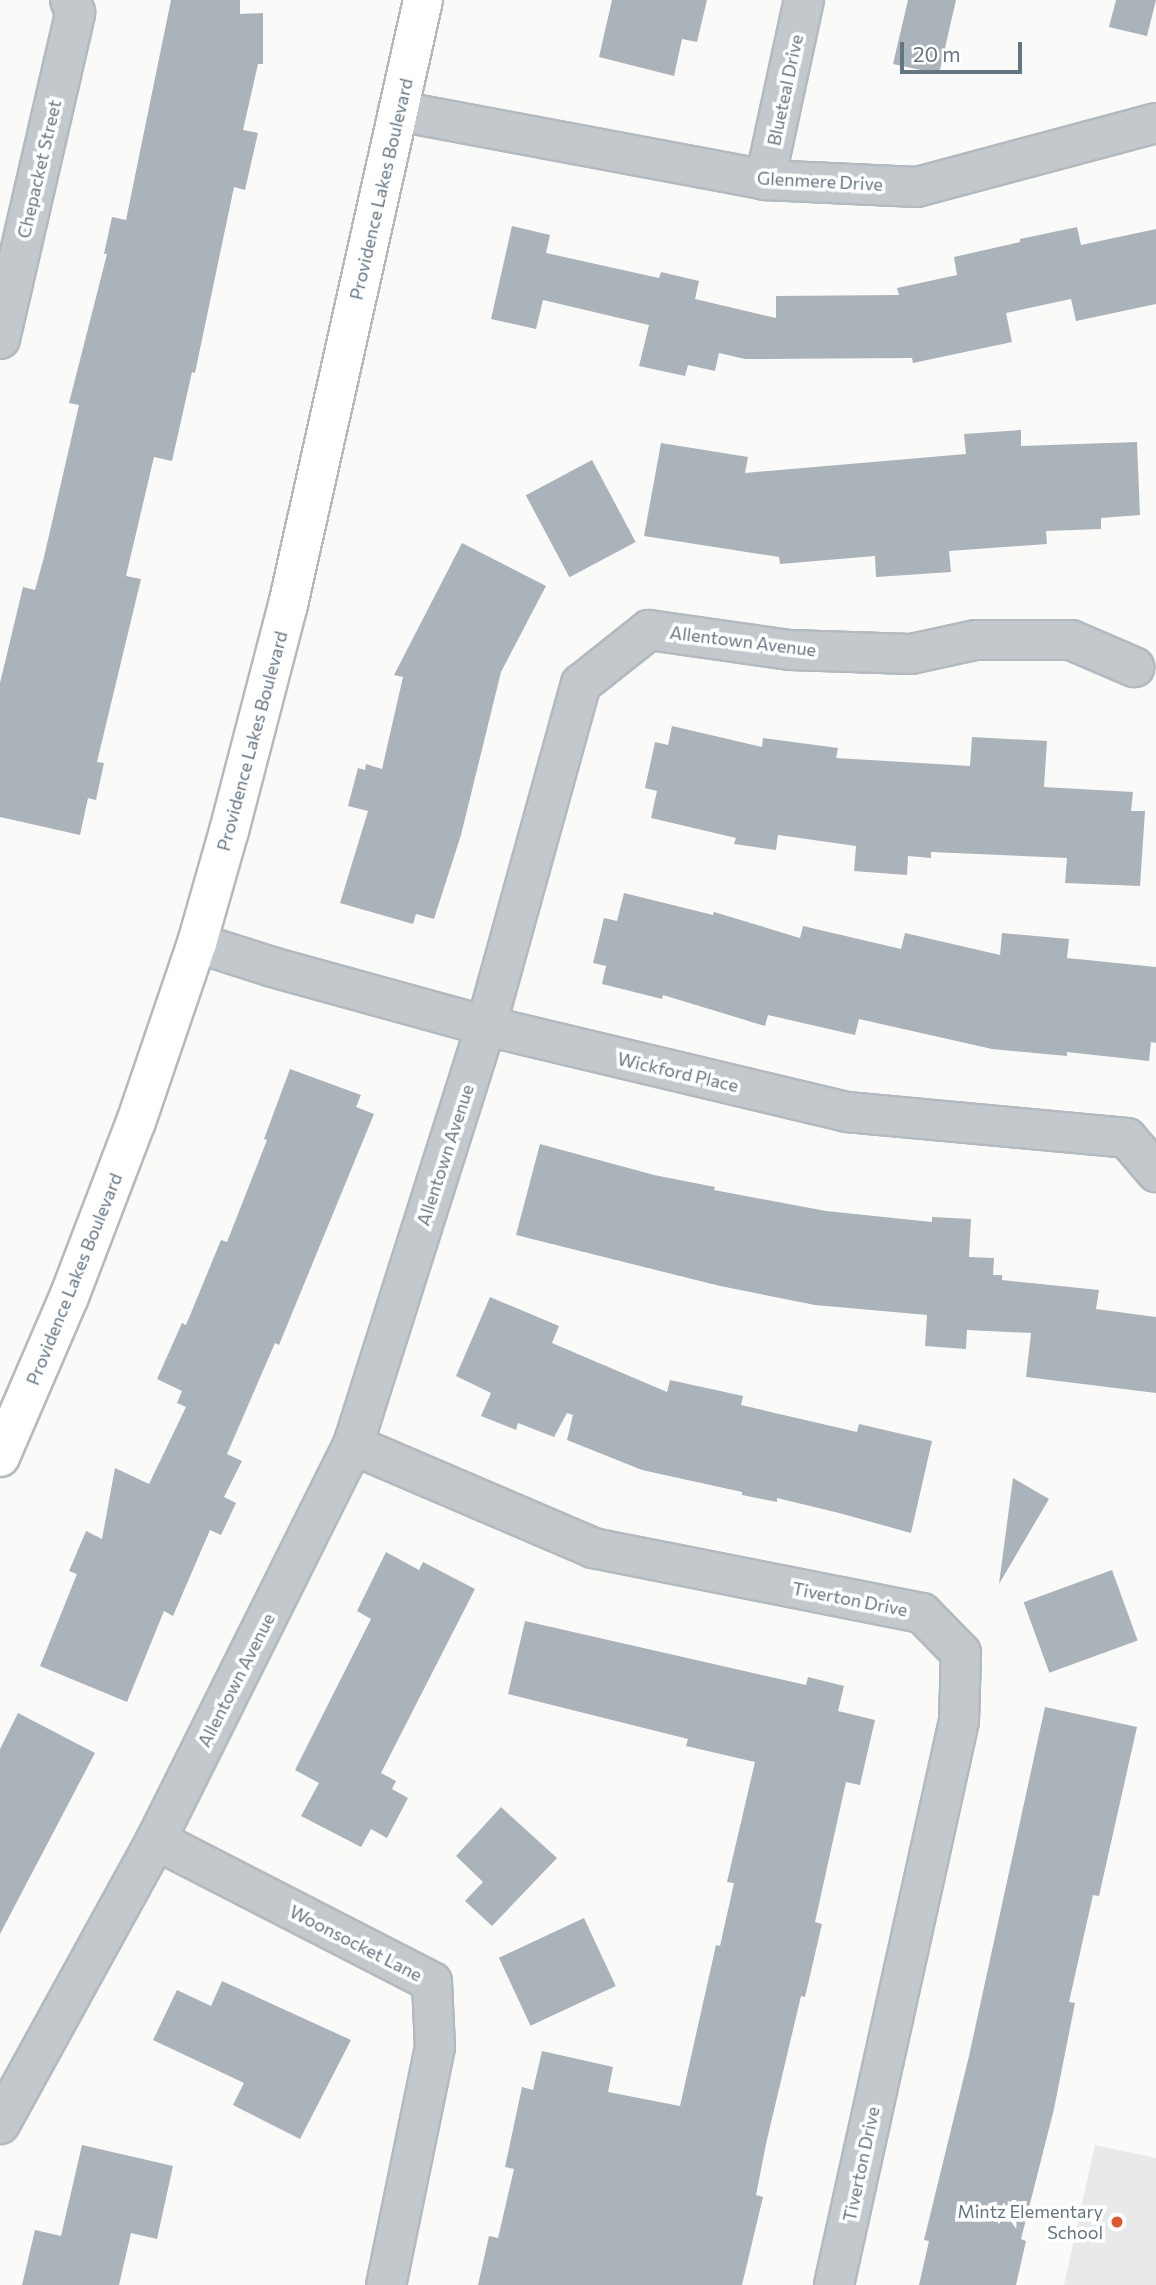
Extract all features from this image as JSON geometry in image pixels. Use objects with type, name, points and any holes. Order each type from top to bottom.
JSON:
[{"type":"street","name":"Chepacket Street","points":[[0,339],[75,13],[70,0]]},
{"type":"street","name":"Providence Lakes Boulevard","points":[[0,1457],[69,1297],[117,1172],[197,943],[288,605],[423,0]]},
{"type":"street","name":"Blueteal Drive","points":[[765,180],[804,0]]},
{"type":"street","name":"Glenmere Drive","points":[[398,111],[765,180],[917,187],[1156,123]]},
{"type":"street","name":"Allentown Avenue","points":[[0,2124],[156,1840],[353,1445],[486,1026],[581,684],[649,629],[790,650],[911,654],[976,640],[1071,640],[1134,667]]},
{"type":"street","name":"Wickford Place","points":[[197,943],[272,967],[486,1026],[847,1112],[1126,1138],[1156,1172]]},
{"type":"street","name":"Tiverton Drive","points":[[353,1445],[593,1548],[922,1613],[961,1653],[959,1721],[834,2285]]},
{"type":"street","name":"Woonsocket Lane","points":[[156,1840],[432,1982],[435,2047],[386,2285]]},
{"type":"shaded area","name":"Mintz Elementary School","points":[[1095,2145],[1156,2158],[1156,2285],[1064,2285]]},
{"type":"building","points":[[171,0],[240,0],[240,14],[263,13],[263,64],[258,64],[243,130],[258,133],[245,190],[234,187],[195,373],[192,372],[172,461],[154,457],[126,576],[141,579],[97,762],[104,763],[96,800],[88,798],[80,835],[0,817],[0,683],[23,587],[35,590],[44,557],[79,405],[69,403],[107,254],[104,254],[112,217],[126,220]]},
{"type":"building","points":[[612,0],[707,0],[697,42],[682,39],[674,76],[599,57]]},
{"type":"building","points":[[908,0],[956,0],[939,74],[893,64]]},
{"type":"building","points":[[1116,0],[1156,0],[1147,36],[1109,27]]},
{"type":"building","points":[[512,226],[550,235],[546,253],[659,278],[661,272],[699,281],[695,299],[776,318],[776,296],[899,295],[897,288],[957,275],[954,257],[1020,242],[1020,239],[1077,227],[1081,245],[1156,229],[1156,304],[1076,321],[1071,299],[1006,313],[1012,342],[913,363],[912,358],[745,359],[719,353],[715,371],[688,365],[685,376],[639,366],[649,325],[543,300],[536,329],[491,319]]},
{"type":"building","points":[[1021,430],[1021,446],[1137,442],[1140,515],[1101,518],[1101,529],[1046,531],[1047,544],[949,551],[951,572],[876,577],[875,556],[780,564],[779,557],[644,536],[661,443],[748,457],[745,473],[966,454],[964,434]]},
{"type":"building","points":[[592,460],[636,542],[569,577],[526,495]]},
{"type":"building","points":[[462,543],[546,586],[501,672],[461,835],[434,919],[416,914],[413,924],[340,903],[368,811],[348,806],[358,768],[365,770],[366,764],[382,769],[403,677],[394,675]]},
{"type":"building","points":[[672,726],[762,747],[763,738],[838,748],[836,758],[970,766],[972,737],[1047,741],[1044,787],[1133,792],[1131,811],[1145,811],[1140,886],[1065,883],[1067,858],[931,852],[931,858],[908,856],[907,875],[854,871],[856,846],[778,835],[776,850],[734,844],[736,838],[651,818],[657,791],[645,788],[655,742],[668,745]]},
{"type":"building","points":[[624,893],[713,915],[714,912],[800,938],[803,926],[901,949],[905,933],[1000,955],[1002,933],[1069,939],[1067,958],[1156,967],[1156,1043],[1151,1042],[1149,1061],[1067,1052],[1067,1056],[992,1049],[859,1019],[855,1035],[768,1015],[765,1026],[663,995],[662,999],[602,984],[606,966],[593,963],[604,918],[617,921]]},
{"type":"building","points":[[290,1069],[361,1095],[356,1107],[374,1114],[279,1345],[275,1343],[227,1454],[242,1461],[224,1497],[236,1503],[221,1535],[210,1530],[173,1616],[164,1611],[127,1702],[40,1666],[77,1574],[69,1571],[86,1531],[102,1539],[115,1468],[149,1484],[186,1407],[177,1403],[182,1391],[157,1379],[182,1323],[186,1325],[221,1240],[227,1242],[267,1140],[264,1139]]},
{"type":"building","points":[[540,1144],[654,1175],[715,1187],[714,1190],[826,1211],[932,1222],[932,1217],[971,1219],[969,1257],[994,1258],[993,1275],[1002,1275],[1002,1280],[1099,1290],[1096,1309],[1156,1317],[1156,1393],[1026,1377],[1031,1333],[967,1330],[966,1349],[925,1346],[927,1315],[815,1305],[720,1286],[516,1235]]},
{"type":"building","points":[[490,1297],[559,1326],[552,1343],[667,1392],[670,1380],[743,1396],[741,1405],[857,1432],[859,1424],[932,1441],[911,1533],[777,1498],[777,1502],[742,1495],[742,1492],[642,1470],[567,1440],[573,1415],[567,1413],[554,1437],[518,1423],[516,1430],[481,1416],[491,1393],[456,1376]]},
{"type":"building","points":[[1013,1478],[1049,1499],[999,1584]]},
{"type":"building","points":[[386,1552],[419,1570],[423,1562],[475,1589],[381,1773],[396,1781],[392,1789],[408,1798],[387,1838],[371,1829],[361,1847],[301,1816],[319,1783],[295,1770],[371,1619],[357,1611]]},
{"type":"building","points":[[1112,1570],[1138,1640],[1049,1673],[1024,1602]]},
{"type":"building","points":[[525,1621],[806,1685],[808,1677],[844,1686],[838,1711],[875,1720],[860,1785],[846,1782],[815,1922],[822,1924],[805,1997],[801,1996],[766,2144],[756,2195],[763,2197],[742,2285],[478,2285],[489,2236],[498,2238],[514,2169],[505,2167],[522,2087],[533,2090],[542,2051],[613,2067],[608,2092],[680,2106],[716,1945],[720,1946],[734,1883],[727,1882],[755,1762],[686,1746],[688,1739],[508,1694]]},
{"type":"building","points":[[1045,1707],[1137,1727],[1099,1896],[1093,1895],[1069,2002],[1075,2003],[1054,2109],[1021,2239],[1026,2241],[1016,2285],[919,2285],[929,2241],[924,2240],[969,2056]]},
{"type":"building","points":[[18,1713],[95,1753],[0,1934],[0,1749]]},
{"type":"building","points":[[501,1807],[557,1858],[492,1926],[465,1901],[483,1882],[456,1856]]},
{"type":"building","points":[[584,1918],[616,1986],[531,2026],[499,1958]]},
{"type":"building","points":[[222,1981],[351,2040],[300,2139],[233,2105],[244,2083],[153,2040],[177,1990],[211,2006]]},
{"type":"building","points":[[82,2145],[173,2166],[157,2239],[131,2233],[119,2285],[22,2285],[35,2230],[61,2236]]},
{"type":"place","name":"Mintz Elementary School","points":[[1117,2222]]}]
